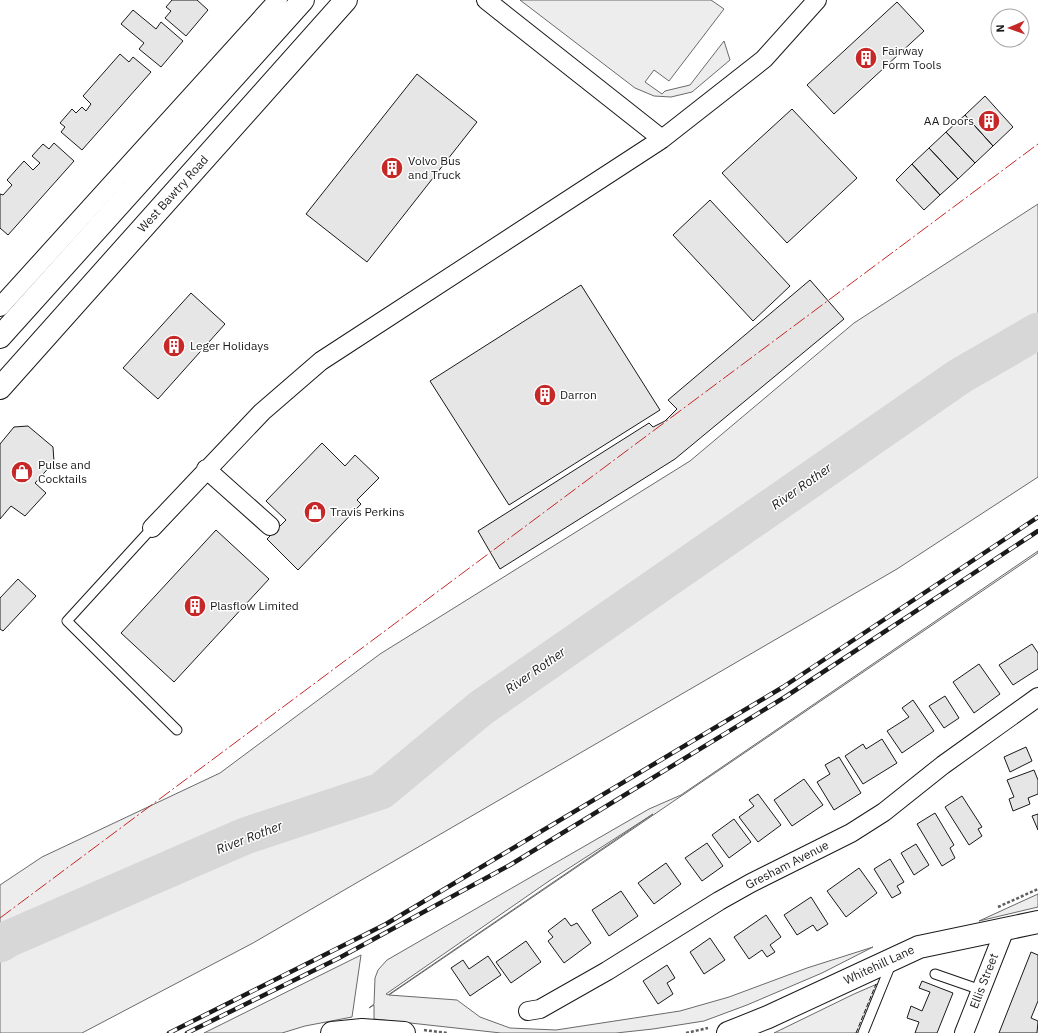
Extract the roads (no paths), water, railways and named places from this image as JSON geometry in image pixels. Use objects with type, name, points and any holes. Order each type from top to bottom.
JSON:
[{"type":"main road","points":[[0,337],[303,0]]},
{"type":"main road","name":"West Bawtry Road","points":[[0,388],[346,0]]},
{"type":"main road","name":"Whitehill Lane","points":[[728,1033],[768,1017],[919,946],[1038,922]]},
{"type":"main road","points":[[332,1033],[362,1030],[404,1033]]},
{"type":"street","points":[[0,307],[278,0]]},
{"type":"street","points":[[486,0],[662,139]]},
{"type":"street","points":[[152,528],[206,469],[262,412],[321,361],[662,139],[764,59],[817,0]]},
{"type":"street","points":[[206,469],[270,526]]},
{"type":"street","name":"Gresham Avenue","points":[[528,1011],[540,1009],[608,971],[719,900],[851,833],[884,812],[943,765],[1036,701]]},
{"type":"street","name":"Ellis Street","points":[[964,1033],[1005,929]]},
{"type":"lane","points":[[152,528],[67,621],[177,730]]},
{"type":"lane","points":[[863,1033],[893,958]]},
{"type":"lane","points":[[935,974],[981,990]]},
{"type":"waterway","name":"River Rother","points":[[0,944],[8,939],[245,836],[381,791],[481,708],[960,376],[1038,331]]},
{"type":"railway","points":[[169,1033],[386,924],[783,687],[1038,517]]},
{"type":"railway","points":[[187,1033],[339,958],[510,865],[785,697],[1038,531]]},
{"type":"place","name":"Fairway Form Tools","points":[[866,58]]},
{"type":"place","name":"AA Doors","points":[[989,121]]},
{"type":"place","name":"Volvo Bus and Truck","points":[[392,168]]},
{"type":"place","name":"Leger Holidays","points":[[174,346]]},
{"type":"place","name":"Darron","points":[[545,395]]},
{"type":"place","name":"Pulse and Cocktails","points":[[22,472]]},
{"type":"place","name":"Travis Perkins","points":[[315,512]]},
{"type":"place","name":"Plasflow Limited","points":[[195,606]]}]
